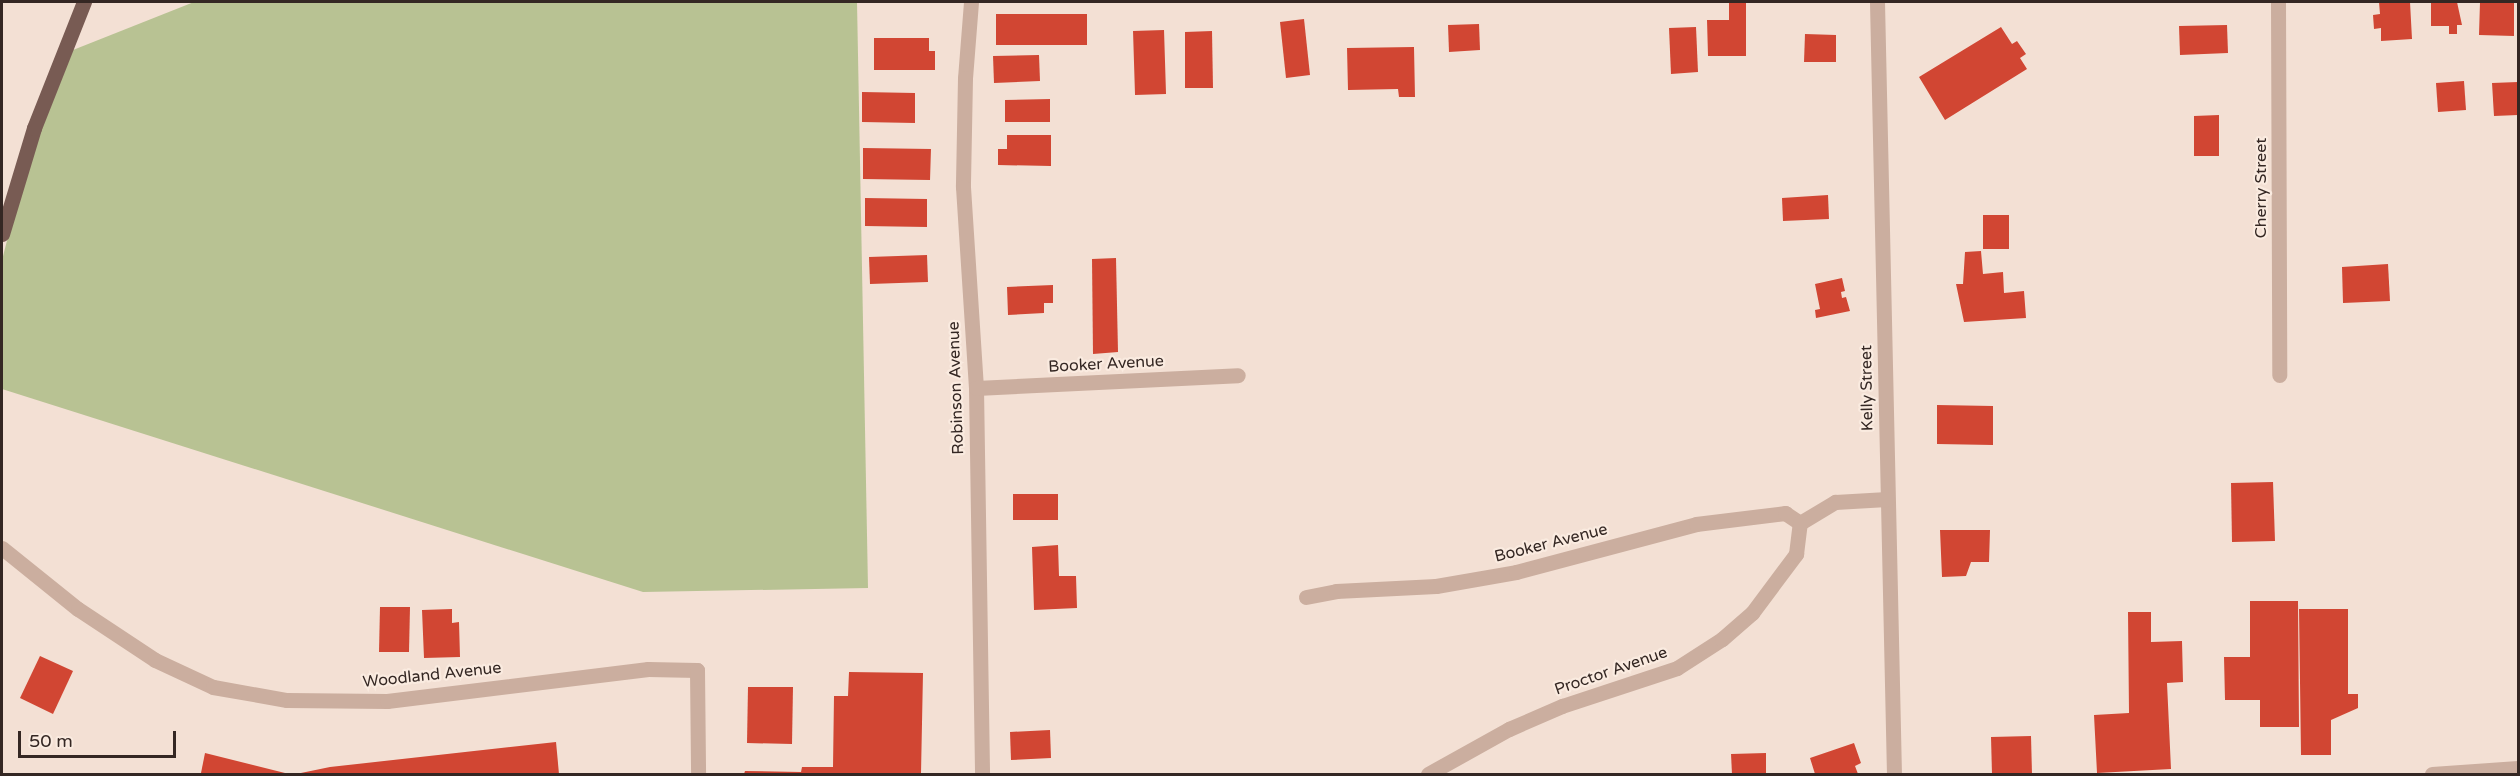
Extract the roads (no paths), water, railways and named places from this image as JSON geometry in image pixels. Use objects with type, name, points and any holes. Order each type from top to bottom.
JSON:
[{"type":"main road","points":[[2,234],[34,128],[84,2]]},
{"type":"street","name":"Robinson Avenue","points":[[971,2],[963,187],[976,388],[982,774]]},
{"type":"street","name":"Kelly Street","points":[[1877,2],[1894,774]]},
{"type":"street","name":"Cherry Street","points":[[2278,2],[2279,375]]},
{"type":"street","name":"Booker Avenue","points":[[976,388],[1238,375]]},
{"type":"street","points":[[1800,523],[1835,502],[1887,499]]},
{"type":"street","name":"Booker Avenue","points":[[1306,597],[1336,591],[1436,586],[1516,572],[1696,524],[1785,513],[1800,523]]},
{"type":"street","name":"Proctor Avenue","points":[[1428,774],[1509,729],[1562,706],[1677,668],[1722,639],[1752,613],[1796,554],[1800,523]]},
{"type":"street","name":"Woodland Avenue","points":[[2,548],[78,609],[155,660],[213,687],[287,700],[387,701],[648,669],[697,670],[698,774]]},
{"type":"street","points":[[2432,774],[2518,768]]}]
